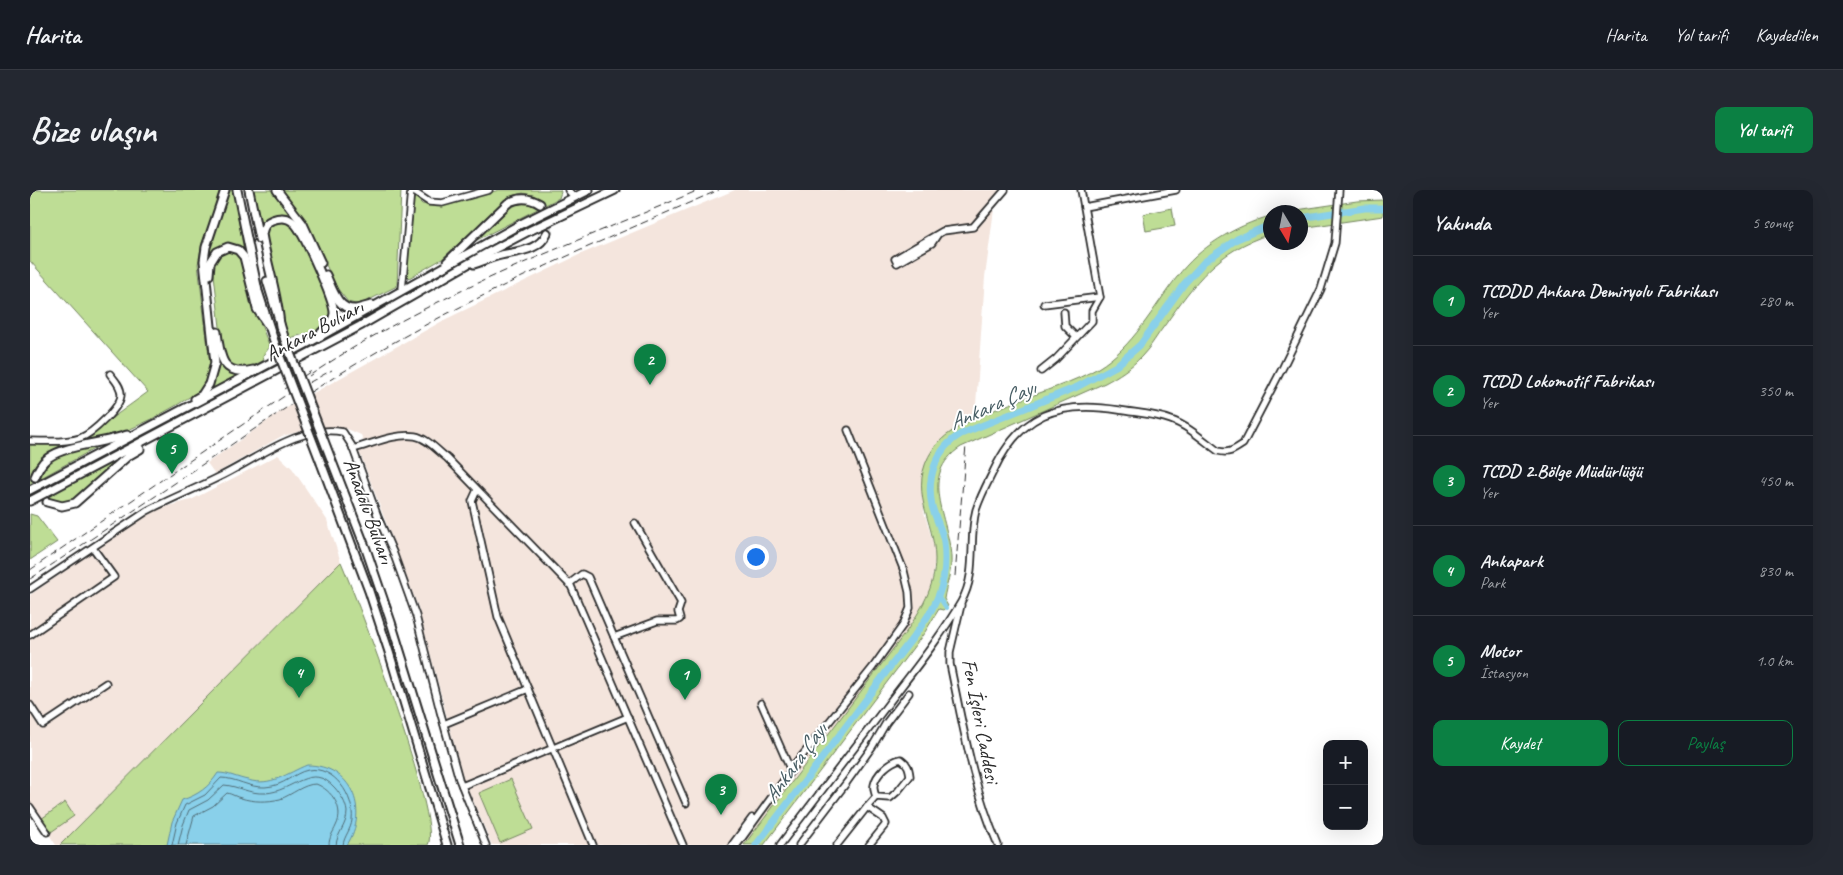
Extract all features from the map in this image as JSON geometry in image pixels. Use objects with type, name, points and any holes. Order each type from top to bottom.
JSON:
[{"type":"main road","points":[[35,477],[44,461],[56,453],[111,440],[153,426],[163,416],[202,394],[212,378],[215,363],[204,261],[206,247],[224,190]]},
{"type":"main road","name":"Anadolu Bulvarı","points":[[237,190],[258,291],[269,327],[369,591],[447,845]]},
{"type":"main road","name":"Anadolu Bulvarı","points":[[249,190],[268,287],[280,326],[366,549],[391,622],[460,845]]},
{"type":"main road","points":[[277,190],[303,224],[339,302],[356,309],[382,302]]},
{"type":"main road","name":"Ankara Bulvarı","points":[[30,490],[312,341],[519,225],[589,190]]},
{"type":"main road","name":"Ankara Bulvarı","points":[[30,501],[360,326],[529,231],[615,190]]},
{"type":"main road","points":[[439,270],[508,203],[523,198],[530,198],[540,204]]},
{"type":"main road","points":[[280,326],[279,304],[262,234],[264,227],[269,221],[282,218],[288,219],[296,225],[333,303],[334,316],[331,323],[312,341]]},
{"type":"main road","points":[[438,281],[491,258],[535,247],[544,239],[547,233]]},
{"type":"main road","points":[[263,367],[236,371],[227,366],[220,355],[209,269],[212,258],[220,250],[233,248],[238,250],[244,257],[257,309],[269,327]]},
{"type":"main road","points":[[46,502],[58,506],[75,503],[128,456],[182,425],[200,412]]},
{"type":"street","points":[[402,290],[411,190],[429,202],[442,203],[488,190]]},
{"type":"street","points":[[568,190],[574,197]]},
{"type":"street","points":[[938,234],[932,243],[897,263],[895,260],[938,234],[954,229],[964,230],[973,227],[1005,190]]},
{"type":"street","points":[[1042,371],[1092,321],[1092,311],[1100,298],[1081,190]]},
{"type":"street","points":[[1084,207],[1176,190]]},
{"type":"street","name":"Fen İşleri Caddesi","points":[[998,845],[984,812],[972,770],[950,664],[950,652],[972,566],[976,512],[980,498],[1004,450],[1021,430],[1038,418],[1064,409],[1084,406],[1171,420],[1189,429],[1218,451],[1234,451],[1243,444],[1284,367],[1321,290],[1335,243],[1339,190]]},
{"type":"street","points":[[1044,304],[1100,298]]},
{"type":"street","points":[[1064,312],[1065,326],[1076,337]]},
{"type":"street","points":[[30,441],[73,440],[83,437],[100,424],[119,403],[122,396],[121,389],[110,374]]},
{"type":"street","points":[[30,589],[155,507],[221,477],[284,442],[327,430],[342,432],[346,435],[353,448],[378,517],[394,552],[416,616],[462,786],[486,845]]},
{"type":"street","points":[[732,845],[873,667],[903,625],[910,608],[909,592],[904,571],[848,430]]},
{"type":"street","points":[[353,448],[396,437],[415,436],[424,440],[447,458],[570,584],[683,845]]},
{"type":"street","points":[[477,490],[472,501],[498,617],[593,845]]},
{"type":"street","points":[[614,637],[657,621],[677,621],[680,619],[678,612],[681,603],[635,524]]},
{"type":"street","points":[[30,635],[114,577],[93,548]]},
{"type":"street","points":[[570,584],[582,574],[588,577],[686,803]]},
{"type":"street","points":[[780,845],[929,650],[962,601]]},
{"type":"street","points":[[30,705],[43,725],[106,683]]},
{"type":"street","points":[[444,724],[528,689]]},
{"type":"street","points":[[798,845],[847,782],[886,723],[909,693]]},
{"type":"street","points":[[761,703],[790,770]]},
{"type":"street","points":[[462,786],[628,717]]},
{"type":"street","points":[[901,759],[908,767],[910,776],[890,798],[876,797],[874,782],[888,764],[894,760],[901,759]]},
{"type":"street","points":[[737,845],[790,770]]},
{"type":"street","points":[[837,845],[876,797]]},
{"type":"street","points":[[30,807],[47,832]]},
{"type":"street","points":[[867,807],[883,818],[886,824],[869,845]]},
{"type":"shaded area","points":[[735,190],[1006,190],[994,209],[985,277],[975,419],[942,439],[922,477],[924,512],[934,546],[935,558],[931,588],[922,608],[906,632],[744,845],[492,845],[463,778],[418,607],[359,451],[366,448],[361,435],[345,428],[314,428],[282,436],[215,474],[207,463],[283,410],[446,319],[581,254]]},
{"type":"shaded area","points":[[278,455],[292,468],[327,520],[341,562],[60,845],[56,845],[30,806],[30,595],[153,510],[191,500]]},
{"type":"green space","points":[[30,190],[220,190],[202,243],[198,264],[210,365],[207,378],[199,391],[150,420],[115,436],[45,458],[37,465],[32,477],[51,458],[101,445],[30,484],[30,445],[83,439],[148,392],[30,261]]},
{"type":"green space","points":[[227,190],[233,190],[244,251],[224,245],[212,254],[207,264],[208,248]]},
{"type":"green space","points":[[253,190],[273,190],[294,218],[276,216],[261,223]]},
{"type":"green space","points":[[281,190],[401,190],[397,286],[359,305],[348,302],[337,288],[317,246]]},
{"type":"green space","points":[[499,190],[560,190],[561,192],[559,198],[475,241],[516,202],[540,201],[535,196],[523,193],[508,197],[442,259],[409,278],[405,274],[413,195],[422,204],[439,206]]},
{"type":"green space","points":[[1383,200],[1383,216],[1308,227],[1308,208],[1357,201]]},
{"type":"green space","points":[[1172,208],[1175,226],[1146,231],[1143,214]]},
{"type":"green space","points":[[1263,218],[1263,237],[1235,249],[1209,270],[1197,282],[1145,352],[1120,375],[961,447],[948,458],[941,471],[938,484],[951,557],[950,573],[944,599],[948,606],[943,610],[939,609],[925,632],[764,845],[744,845],[906,632],[926,598],[933,579],[935,559],[934,545],[924,505],[922,478],[925,464],[933,449],[946,436],[964,424],[1098,368],[1122,349],[1132,338],[1177,277],[1196,256],[1219,239]]},
{"type":"green space","points":[[278,221],[291,224],[295,228],[327,294],[332,312],[330,318],[321,329],[312,335],[309,333],[289,338],[287,333],[264,240],[268,228]]},
{"type":"green space","points":[[230,251],[237,254],[243,261],[252,303],[270,347],[263,355],[264,360],[246,368],[235,368],[223,353],[213,266],[219,255]]},
{"type":"green space","points":[[217,353],[225,368],[239,376],[207,393],[216,375]]},
{"type":"green space","points":[[121,458],[91,488],[72,500],[55,503],[46,497]]},
{"type":"green space","points":[[30,514],[37,516],[57,542],[30,560]]},
{"type":"green space","points":[[341,562],[379,661],[411,754],[423,795],[429,827],[428,845],[60,845]]},
{"type":"green space","points":[[511,779],[533,829],[500,843],[479,793]]},
{"type":"green space","points":[[65,802],[74,816],[51,832],[41,819]]},
{"type":"water","points":[[307,765],[322,767],[335,772],[345,781],[352,792],[356,804],[357,817],[354,831],[347,845],[167,845],[172,822],[182,800],[203,790],[218,773],[256,782],[264,782],[279,778]]},
{"type":"waterway","name":"Ankara Çayı","points":[[1308,217],[1365,208],[1383,208]]},
{"type":"waterway","name":"Ankara Çayı","points":[[756,845],[914,636],[929,615],[939,594],[943,582],[944,542],[932,506],[930,485],[935,465],[945,447],[961,434],[1077,387],[1116,366],[1140,345],[1184,284],[1204,262],[1237,239],[1263,228]]},
{"type":"waterway","points":[[938,596],[946,608]]},
{"type":"tunnel","points":[[540,204],[548,217],[547,233]]},
{"type":"tunnel","points":[[35,477],[39,494],[47,502]]},
{"type":"railway","points":[[309,376],[355,347],[450,296],[549,252],[699,190]]},
{"type":"railway","points":[[30,579],[304,396],[406,336],[449,312],[538,269],[719,190]]},
{"type":"railway","points":[[284,389],[313,370]]},
{"type":"railway","points":[[30,570],[283,397],[332,370]]},
{"type":"railway","points":[[955,576],[966,445]]},
{"type":"place","name":"TCDD Lokomotif Fabrikası","points":[[650,385]]},
{"type":"place","name":"Motor","points":[[172,474]]},
{"type":"place","name":"Ankapark","points":[[299,698]]},
{"type":"place","name":"TCDDD Ankara Demiryolu Fabrikası","points":[[685,700]]},
{"type":"place","name":"TCDD 2.Bölge Müdürlüğü","points":[[721,815]]}]
